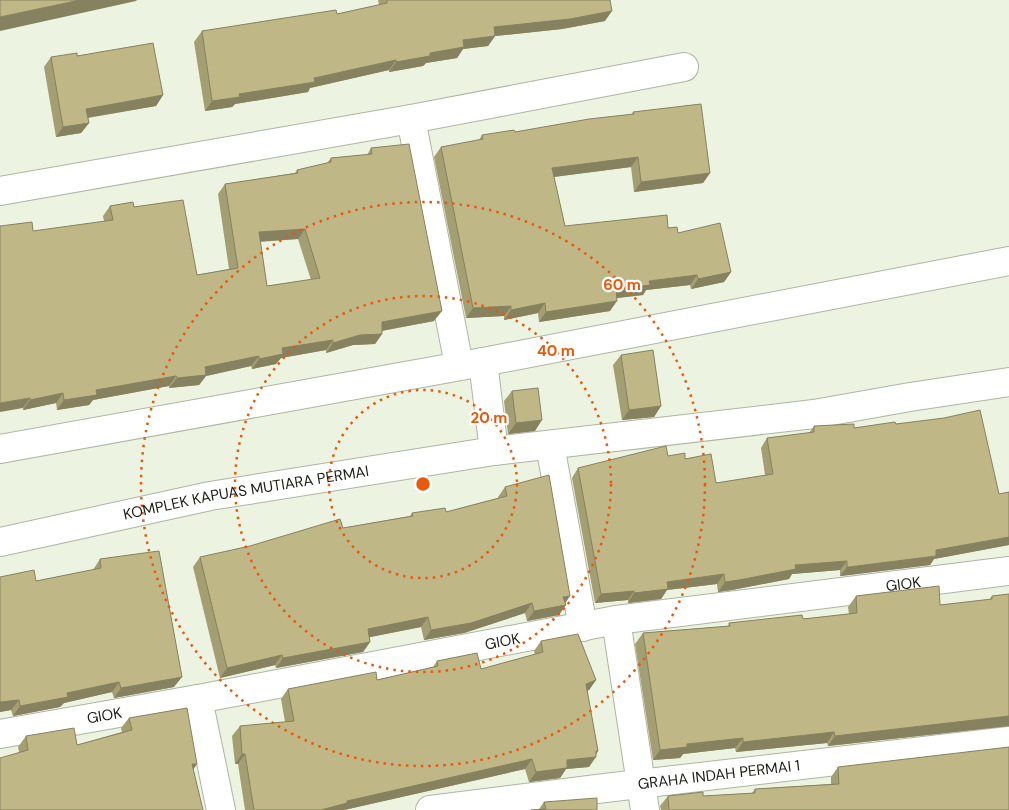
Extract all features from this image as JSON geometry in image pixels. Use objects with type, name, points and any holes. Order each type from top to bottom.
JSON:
[{"type":"street","points":[[0,191],[410,119],[684,67]]},
{"type":"street","points":[[410,119],[494,451]]},
{"type":"street","points":[[0,449],[471,363],[1009,261]]},
{"type":"street","name":"KOMPLEK KAPUAS MUTIARA PERMAI","points":[[0,542],[210,496],[494,451],[814,414],[1009,382]]},
{"type":"street","points":[[550,445],[583,627]]},
{"type":"street","name":"GIOK","points":[[0,734],[198,699],[616,620],[1009,571]]},
{"type":"street","points":[[616,620],[643,797]]},
{"type":"street","points":[[198,699],[221,810]]},
{"type":"street","name":"GRAHA INDAH PERMAI 1","points":[[430,810],[643,797],[1009,741]]},
{"type":"building","points":[[0,0],[80,0],[0,17]]},
{"type":"building","points":[[387,0],[610,0],[612,11],[570,19],[494,27],[495,36],[463,40],[464,47],[430,53],[430,56],[396,62],[396,60],[314,78],[315,82],[239,94],[240,97],[212,101],[202,31],[336,10],[337,14],[387,3]]},
{"type":"building","points":[[153,43],[163,95],[86,109],[89,123],[63,127],[51,57],[77,53],[77,56]]},
{"type":"building","points":[[701,104],[710,173],[641,182],[638,157],[552,168],[565,226],[667,215],[668,228],[677,227],[678,233],[720,223],[731,272],[698,279],[697,275],[649,281],[650,285],[616,289],[617,301],[546,312],[545,303],[511,310],[511,306],[473,308],[441,147],[483,139],[482,135],[514,130],[515,132],[589,119],[634,114],[633,112]]},
{"type":"building","points":[[409,144],[442,311],[382,322],[382,334],[360,335],[333,343],[333,340],[282,348],[283,354],[259,359],[259,356],[205,367],[206,375],[177,378],[176,376],[96,390],[97,395],[64,400],[63,393],[30,400],[30,398],[0,403],[0,226],[32,222],[33,231],[113,220],[110,206],[133,202],[134,207],[183,200],[197,275],[238,268],[225,184],[298,173],[297,170],[331,162],[331,158],[372,154],[371,148]],"holes":[[[305,229],[320,278],[267,286],[259,232]]]},
{"type":"building","points":[[653,350],[661,406],[629,410],[621,355]]},
{"type":"building","points":[[538,388],[542,420],[516,423],[512,391]]},
{"type":"building","points":[[980,410],[999,494],[1009,492],[1009,537],[936,550],[936,556],[849,567],[847,567],[847,561],[795,565],[796,569],[739,580],[725,582],[724,574],[667,582],[668,589],[601,594],[578,468],[666,446],[668,456],[685,453],[685,459],[711,454],[716,483],[773,474],[767,438],[814,432],[814,426],[854,424],[854,428],[895,422],[896,424],[944,418]]},
{"type":"building","points":[[549,475],[570,596],[563,597],[566,605],[534,611],[532,603],[471,623],[431,630],[428,617],[368,629],[370,642],[283,658],[282,655],[227,668],[200,557],[250,546],[340,519],[343,528],[413,516],[412,513],[445,508],[446,512],[507,496],[505,487]]},
{"type":"building","points":[[159,551],[182,677],[121,688],[119,682],[67,693],[68,697],[20,706],[19,700],[0,702],[0,577],[34,570],[36,581],[101,568],[100,559]]},
{"type":"building","points":[[939,586],[940,605],[992,599],[992,596],[1009,594],[1009,716],[835,736],[834,732],[743,742],[743,738],[687,744],[687,747],[660,750],[643,633],[730,626],[729,623],[802,615],[803,619],[857,613],[856,596]]},
{"type":"building","points":[[578,634],[596,680],[586,684],[598,751],[596,751],[596,757],[567,760],[567,768],[536,772],[532,759],[347,801],[347,803],[321,810],[254,810],[245,754],[242,754],[240,726],[294,721],[288,689],[376,672],[377,680],[438,666],[437,661],[477,653],[481,669],[543,652],[541,641]]},
{"type":"building","points":[[187,708],[197,764],[192,764],[203,810],[0,810],[0,758],[28,750],[26,736],[74,728],[77,745],[132,730],[129,718]]},
{"type":"building","points":[[1009,747],[1009,810],[669,810],[668,796],[703,792],[703,796],[755,793],[755,789],[839,784],[838,767]]},
{"type":"building","points":[[597,798],[597,810],[531,810],[546,809],[544,802]]}]
